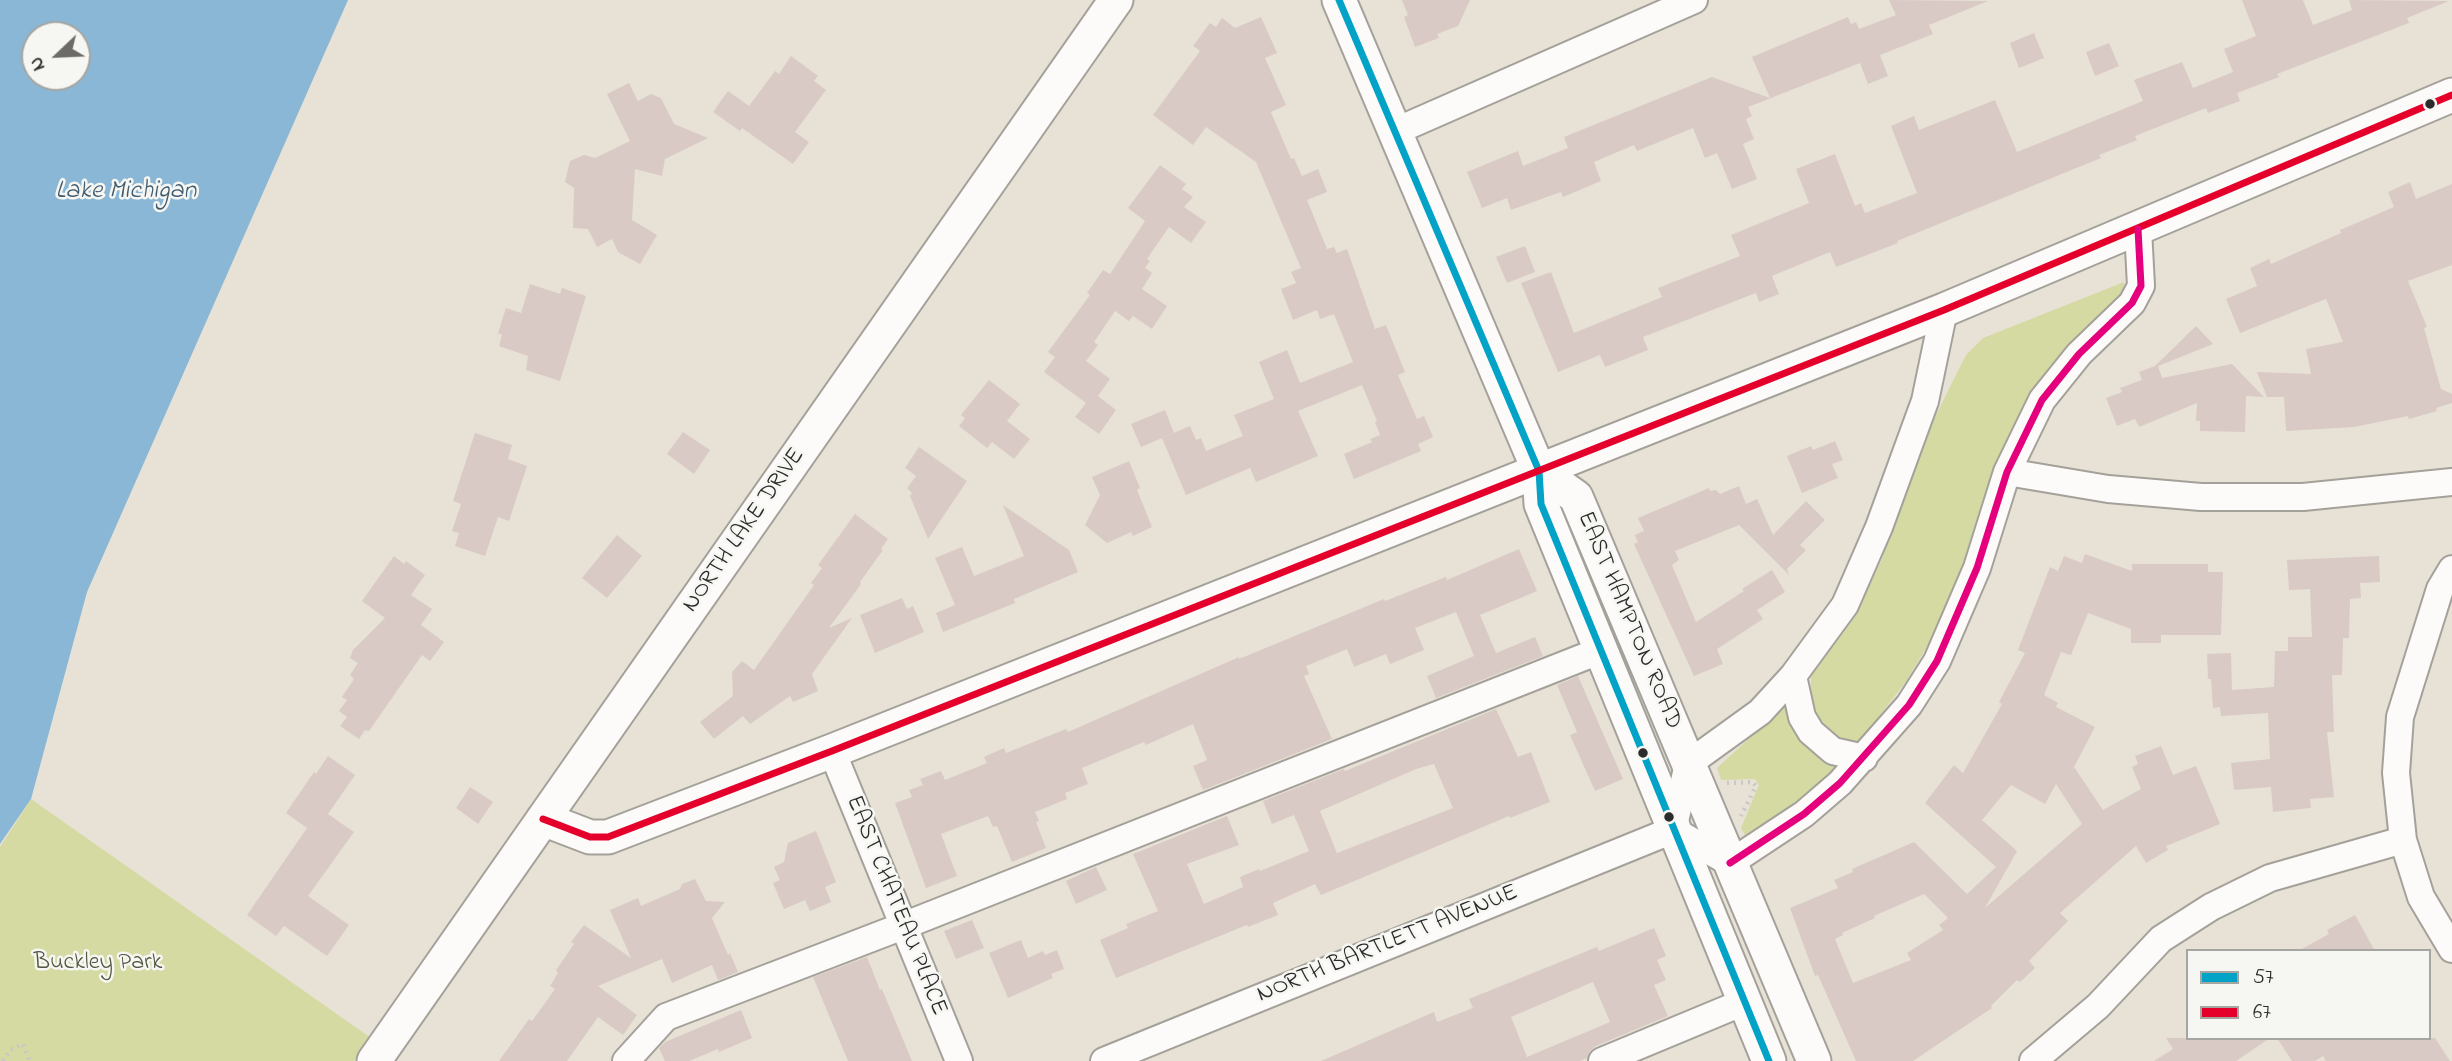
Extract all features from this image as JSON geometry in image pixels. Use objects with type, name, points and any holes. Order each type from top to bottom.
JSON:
[{"type":"main road","name":"NORTH LAKE DRIVE","points":[[374,1061],[1116,0]]},
{"type":"main road","points":[[1339,0],[1539,471]]},
{"type":"main road","points":[[543,819],[590,837],[608,837],[832,751],[1944,310],[2452,95]]},
{"type":"main road","name":"EAST HAMPTON ROAD","points":[[1539,471],[1541,504],[1769,1061]]},
{"type":"main road","name":"EAST HAMPTON ROAD","points":[[1539,471],[1576,497],[1814,1061]]},
{"type":"street","points":[[1396,131],[1693,0]]},
{"type":"street","points":[[1944,310],[1925,401],[1879,527],[1846,605],[1793,676],[1760,712],[1688,764],[1673,830],[1730,863],[1804,814],[1840,783],[1909,705],[1937,661],[1977,568],[2007,472],[2042,400],[2080,354],[2132,303],[2141,286],[2138,229]]},
{"type":"street","points":[[2007,472],[2108,489],[2201,497],[2303,496],[2452,482]]},
{"type":"street","points":[[2452,569],[2440,589],[2400,717],[2396,773],[2403,840],[2421,897],[2452,949]]},
{"type":"street","points":[[625,1061],[666,1017],[1600,651]]},
{"type":"street","points":[[1793,676],[1802,717],[1811,732],[1833,751],[1864,758]]},
{"type":"street","name":"EAST CHATEAU PLACE","points":[[832,751],[959,1061]]},
{"type":"street","name":"NORTH BARTLETT AVENUE","points":[[1104,1061],[1673,830]]},
{"type":"street","points":[[2033,1061],[2098,1006],[2161,939],[2211,907],[2270,878],[2403,840]]},
{"type":"street","points":[[1602,1061],[1744,1002]]},
{"type":"path","points":[[1719,783],[1753,782],[1756,786],[1737,826]]},
{"type":"path","points":[[3,1061],[10,1050],[23,1044],[30,1061]]},
{"type":"green space","points":[[2124,282],[2124,291],[2076,338],[2047,372],[2019,416],[1987,486],[1955,589],[1935,633],[1907,680],[1858,744],[1841,741],[1827,734],[1816,719],[1811,696],[1811,676],[1854,618],[1882,559],[1917,453],[1966,355],[1983,338]]},
{"type":"green space","points":[[1793,698],[1841,762],[1789,807],[1745,835],[1741,828],[1759,785],[1755,779],[1721,780],[1717,768]]},
{"type":"green space","name":"Buckley Park","points":[[31,799],[371,1038],[354,1061],[0,1061],[0,847]]},
{"type":"water","name":"Lake Michigan","points":[[0,0],[348,0],[87,592],[31,799],[0,844]]},
{"type":"building","points":[[1402,0],[1470,0],[1458,26],[1437,34],[1439,38],[1415,47],[1404,17],[1408,15]]},
{"type":"building","points":[[1889,0],[1988,1],[1929,25],[1933,34],[1880,55],[1888,76],[1868,84],[1860,63],[1748,107],[1752,116],[1746,119],[1754,139],[1743,144],[1757,179],[1732,189],[1717,153],[1705,158],[1693,128],[1637,151],[1634,145],[1594,162],[1601,181],[1563,197],[1561,192],[1511,210],[1507,198],[1482,208],[1467,172],[1518,151],[1523,166],[1568,148],[1564,137],[1712,77],[1770,98],[1752,57],[1848,17],[1851,24],[1856,22],[1859,29],[1896,15]]},
{"type":"building","points":[[2242,0],[2303,0],[2313,25],[2352,10],[2349,0],[2449,1],[2407,18],[2409,23],[2277,74],[2279,77],[2237,93],[2240,101],[2208,113],[2206,108],[2135,136],[2137,140],[2099,155],[2101,158],[1897,241],[1898,243],[1836,267],[1830,252],[1772,276],[1779,294],[1759,302],[1756,293],[1643,337],[1648,350],[1605,367],[1600,355],[1558,372],[1521,283],[1551,272],[1574,333],[1662,297],[1658,288],[1740,256],[1731,235],[1809,203],[1796,169],[1835,154],[1855,206],[1861,203],[1865,213],[1917,193],[1891,126],[1914,116],[1919,130],[1995,100],[2017,152],[2143,101],[2134,80],[2182,62],[2193,88],[2233,72],[2224,49],[2256,36]]},
{"type":"building","points":[[1261,17],[1277,53],[1265,58],[1286,105],[1271,112],[1291,159],[1294,158],[1302,176],[1318,169],[1327,192],[1307,200],[1327,249],[1334,247],[1337,253],[1347,249],[1375,329],[1386,325],[1405,372],[1398,375],[1417,419],[1424,416],[1433,437],[1418,444],[1421,451],[1354,479],[1344,454],[1372,442],[1370,439],[1380,435],[1362,385],[1298,411],[1318,456],[1256,482],[1250,468],[1186,495],[1162,438],[1190,426],[1196,440],[1201,438],[1206,451],[1243,436],[1234,415],[1274,399],[1259,362],[1287,350],[1300,383],[1353,362],[1334,314],[1320,319],[1317,310],[1293,320],[1281,289],[1296,283],[1291,272],[1301,268],[1256,162],[1206,127],[1193,145],[1153,115],[1200,51],[1193,46],[1210,23],[1216,27],[1222,18],[1235,28]]},
{"type":"building","points":[[2034,33],[2044,58],[2019,68],[2010,43]]},
{"type":"building","points":[[2109,43],[2119,66],[2095,76],[2086,52]]},
{"type":"building","points":[[791,56],[818,76],[814,81],[826,90],[795,132],[809,142],[793,164],[742,128],[740,131],[713,112],[728,91],[749,106],[775,71],[779,74]]},
{"type":"building","points":[[629,83],[638,101],[651,94],[661,98],[674,124],[708,138],[665,159],[662,176],[635,169],[632,220],[657,235],[640,264],[618,252],[612,239],[597,247],[588,229],[573,228],[574,188],[565,182],[570,161],[584,155],[595,158],[630,141],[607,94]]},
{"type":"building","points":[[1160,165],[1186,184],[1182,189],[1193,197],[1184,207],[1206,222],[1191,243],[1169,227],[1147,259],[1150,261],[1145,268],[1152,273],[1142,289],[1167,306],[1152,329],[1133,316],[1129,321],[1115,311],[1094,342],[1098,345],[1086,361],[1110,379],[1098,396],[1116,410],[1099,434],[1075,417],[1086,403],[1044,372],[1055,357],[1048,352],[1090,295],[1087,293],[1103,270],[1110,274],[1145,221],[1128,208]]},
{"type":"building","points":[[2410,182],[2416,199],[2452,184],[2452,265],[2408,281],[2427,327],[2424,328],[2441,389],[2452,394],[2452,403],[2436,408],[2437,411],[2409,419],[2408,416],[2354,427],[2286,431],[2284,397],[2267,397],[2257,372],[2311,374],[2306,349],[2343,342],[2326,299],[2240,333],[2226,299],[2257,286],[2250,268],[2269,259],[2271,264],[2394,207],[2388,192]]},
{"type":"building","points":[[1525,246],[1535,272],[1507,283],[1496,257]]},
{"type":"building","points":[[530,284],[560,294],[562,288],[586,296],[560,381],[526,370],[528,356],[499,346],[502,335],[498,333],[506,308],[521,313]]},
{"type":"building","points":[[2196,326],[2213,344],[2158,366],[2162,378],[2232,364],[2264,397],[2246,396],[2245,432],[2200,431],[2200,421],[2196,421],[2197,403],[2139,427],[2135,419],[2117,426],[2106,398],[2122,392],[2120,388],[2142,380],[2139,372],[2155,366]]},
{"type":"building","points":[[989,380],[1020,404],[1007,421],[1030,439],[1014,459],[992,442],[987,448],[959,426],[965,418],[961,415]]},
{"type":"building","points":[[1165,410],[1174,433],[1141,447],[1131,424]]},
{"type":"building","points":[[683,432],[710,450],[694,474],[667,454]]},
{"type":"building","points":[[475,433],[512,445],[508,459],[527,466],[509,521],[498,517],[485,556],[455,546],[459,533],[452,531],[461,504],[453,501]]},
{"type":"building","points":[[1835,441],[1843,460],[1832,464],[1838,478],[1802,493],[1787,456],[1811,446],[1813,450]]},
{"type":"building","points":[[919,447],[967,481],[928,539],[910,496],[912,493],[907,488],[916,476],[905,468]]},
{"type":"building","points":[[1129,461],[1152,527],[1133,536],[1131,532],[1107,543],[1085,525],[1100,495],[1092,477]]},
{"type":"building","points":[[1739,486],[1746,504],[1757,499],[1773,535],[1806,501],[1825,520],[1800,545],[1806,550],[1787,569],[1789,575],[1739,525],[1675,551],[1679,560],[1672,565],[1696,622],[1772,570],[1785,592],[1757,610],[1763,619],[1717,649],[1723,664],[1694,676],[1634,544],[1638,542],[1635,535],[1644,531],[1638,518],[1709,488],[1710,491],[1716,490],[1720,494]]},
{"type":"building","points":[[1003,505],[1069,550],[1078,572],[1014,599],[1015,603],[943,632],[936,613],[955,605],[935,558],[962,547],[974,576],[1024,556]]},
{"type":"building","points":[[855,514],[888,539],[861,584],[829,628],[852,618],[812,674],[818,691],[793,702],[790,696],[750,724],[743,716],[714,739],[700,722],[733,696],[732,672],[742,661],[754,670],[814,585],[811,583],[822,568],[818,565]]},
{"type":"building","points":[[617,535],[642,556],[607,598],[582,578]]},
{"type":"building","points":[[1519,549],[1537,591],[1480,615],[1496,653],[1535,637],[1543,656],[1436,698],[1427,676],[1474,656],[1456,612],[1415,628],[1424,650],[1390,664],[1386,654],[1354,667],[1347,649],[1306,666],[1309,674],[1304,676],[1332,739],[1203,790],[1193,766],[1207,760],[1193,724],[1146,745],[1144,742],[1082,768],[1088,784],[1065,793],[1067,799],[1035,812],[1046,848],[1012,862],[997,826],[993,827],[988,816],[941,834],[957,876],[926,888],[895,803],[912,797],[909,790],[923,785],[920,779],[941,771],[945,780],[987,763],[984,757],[1004,748],[1006,753],[1066,729],[1068,732],[1239,657],[1384,599],[1385,601],[1446,577],[1447,580]]},
{"type":"building","points":[[2085,554],[2132,571],[2132,564],[2208,564],[2208,572],[2223,572],[2221,635],[2161,635],[2161,643],[2131,643],[2131,629],[2088,613],[2071,655],[2061,652],[2044,695],[2058,703],[2056,707],[2095,727],[2074,767],[2103,810],[2141,789],[2132,767],[2138,764],[2135,756],[2161,746],[2173,775],[2196,766],[2220,824],[2166,846],[2168,850],[2146,863],[2136,846],[2060,913],[2068,921],[2029,961],[2035,968],[2020,982],[2017,980],[1992,1008],[1913,1061],[1856,1061],[1818,975],[1815,976],[1790,908],[1838,888],[1834,880],[1853,872],[1852,869],[1914,842],[1967,894],[1996,867],[1925,803],[1954,765],[1963,773],[2002,704],[1999,702],[2025,653],[2018,650],[2050,567],[2058,571],[2064,556],[2082,563]],"holes":[[[2056,784],[2082,824],[1985,908],[2017,851],[1982,820],[2011,785],[2045,804]],[[1924,894],[1948,918],[1939,925],[1943,930],[1907,953],[1911,960],[1853,983],[1835,939],[1875,918],[1874,916]]]},
{"type":"building","points":[[394,556],[425,575],[411,595],[432,609],[421,625],[444,642],[430,661],[422,655],[369,731],[365,730],[359,739],[340,726],[347,717],[339,711],[347,700],[342,697],[354,679],[350,675],[358,663],[350,658],[353,650],[385,618],[362,601]]},
{"type":"building","points":[[2379,556],[2380,582],[2360,583],[2361,598],[2350,599],[2349,638],[2343,638],[2342,675],[2332,675],[2334,732],[2327,732],[2334,797],[2310,799],[2311,808],[2273,812],[2271,787],[2234,790],[2231,763],[2270,759],[2268,713],[2221,716],[2220,707],[2213,708],[2207,654],[2231,653],[2232,690],[2274,687],[2275,651],[2288,651],[2288,637],[2312,637],[2310,589],[2289,590],[2287,560]]},
{"type":"building","points":[[902,598],[907,609],[913,606],[924,632],[875,653],[860,615]]},
{"type":"building","points":[[1578,676],[1623,779],[1595,791],[1570,735],[1577,732],[1557,685]]},
{"type":"building","points":[[1496,709],[1518,757],[1531,752],[1550,802],[1510,818],[1509,816],[1321,895],[1315,884],[1273,903],[1278,915],[1116,978],[1100,940],[1128,928],[1126,924],[1158,911],[1133,854],[1227,816],[1239,845],[1187,864],[1204,904],[1243,887],[1240,877],[1309,851],[1294,815],[1272,824],[1263,801],[1344,769],[1345,771]],"holes":[[[1434,764],[1453,808],[1337,853],[1320,811],[1416,769]]]},
{"type":"building","points":[[328,756],[355,775],[328,814],[354,832],[308,896],[349,925],[327,956],[284,926],[276,936],[247,915],[307,828],[286,813]]},
{"type":"building","points":[[470,787],[493,802],[478,824],[456,808]]},
{"type":"building","points":[[816,831],[836,882],[825,887],[831,902],[810,911],[805,900],[784,909],[773,883],[780,880],[774,867],[784,862],[788,843]]},
{"type":"building","points":[[1096,867],[1107,890],[1076,904],[1066,881]]},
{"type":"building","points":[[695,879],[706,901],[725,902],[712,918],[738,972],[718,980],[712,965],[672,983],[662,959],[598,986],[637,1015],[623,1035],[598,1017],[567,1061],[499,1061],[529,1019],[532,1021],[555,989],[550,986],[558,973],[556,970],[584,925],[631,958],[610,910],[638,898],[641,906],[680,889],[682,884]]},
{"type":"building","points":[[2355,915],[2374,949],[2302,949],[2329,934],[2327,930]]},
{"type":"building","points":[[972,920],[984,948],[956,959],[944,931]]},
{"type":"building","points":[[1654,928],[1666,956],[1657,960],[1666,980],[1654,985],[1668,1016],[1596,1046],[1587,1058],[1580,1061],[1321,1061],[1434,1012],[1437,1022],[1473,1008],[1469,999],[1597,947],[1599,951]],"holes":[[[1593,982],[1610,1022],[1527,1057],[1511,1017]]]},
{"type":"building","points":[[1021,940],[1028,958],[1043,951],[1045,955],[1057,950],[1064,969],[1051,974],[1053,978],[1008,998],[989,953]]},
{"type":"building","points":[[867,957],[912,1061],[848,1061],[813,977]]},
{"type":"building","points":[[741,1010],[752,1038],[689,1061],[665,1061],[659,1048],[665,1042]]},
{"type":"building","points":[[2166,1038],[2267,1040],[2236,1061],[2154,1061],[2173,1049]]},
{"type":"building","points":[[2435,1038],[2450,1061],[2326,1061],[2323,1056],[2315,1061],[2292,1061],[2278,1040]]},
{"type":"transit line","name":"57","points":[[1339,0],[1539,471],[1541,504],[1769,1061]]},
{"type":"transit line","name":"67","points":[[543,819],[590,837],[608,837],[832,751],[1944,310],[2452,95]]},
{"type":"transit line","points":[[1730,863],[1804,814],[1840,783],[1909,705],[1937,661],[1977,568],[2007,472],[2042,400],[2079,354],[2132,303],[2141,286],[2138,229]]}]
